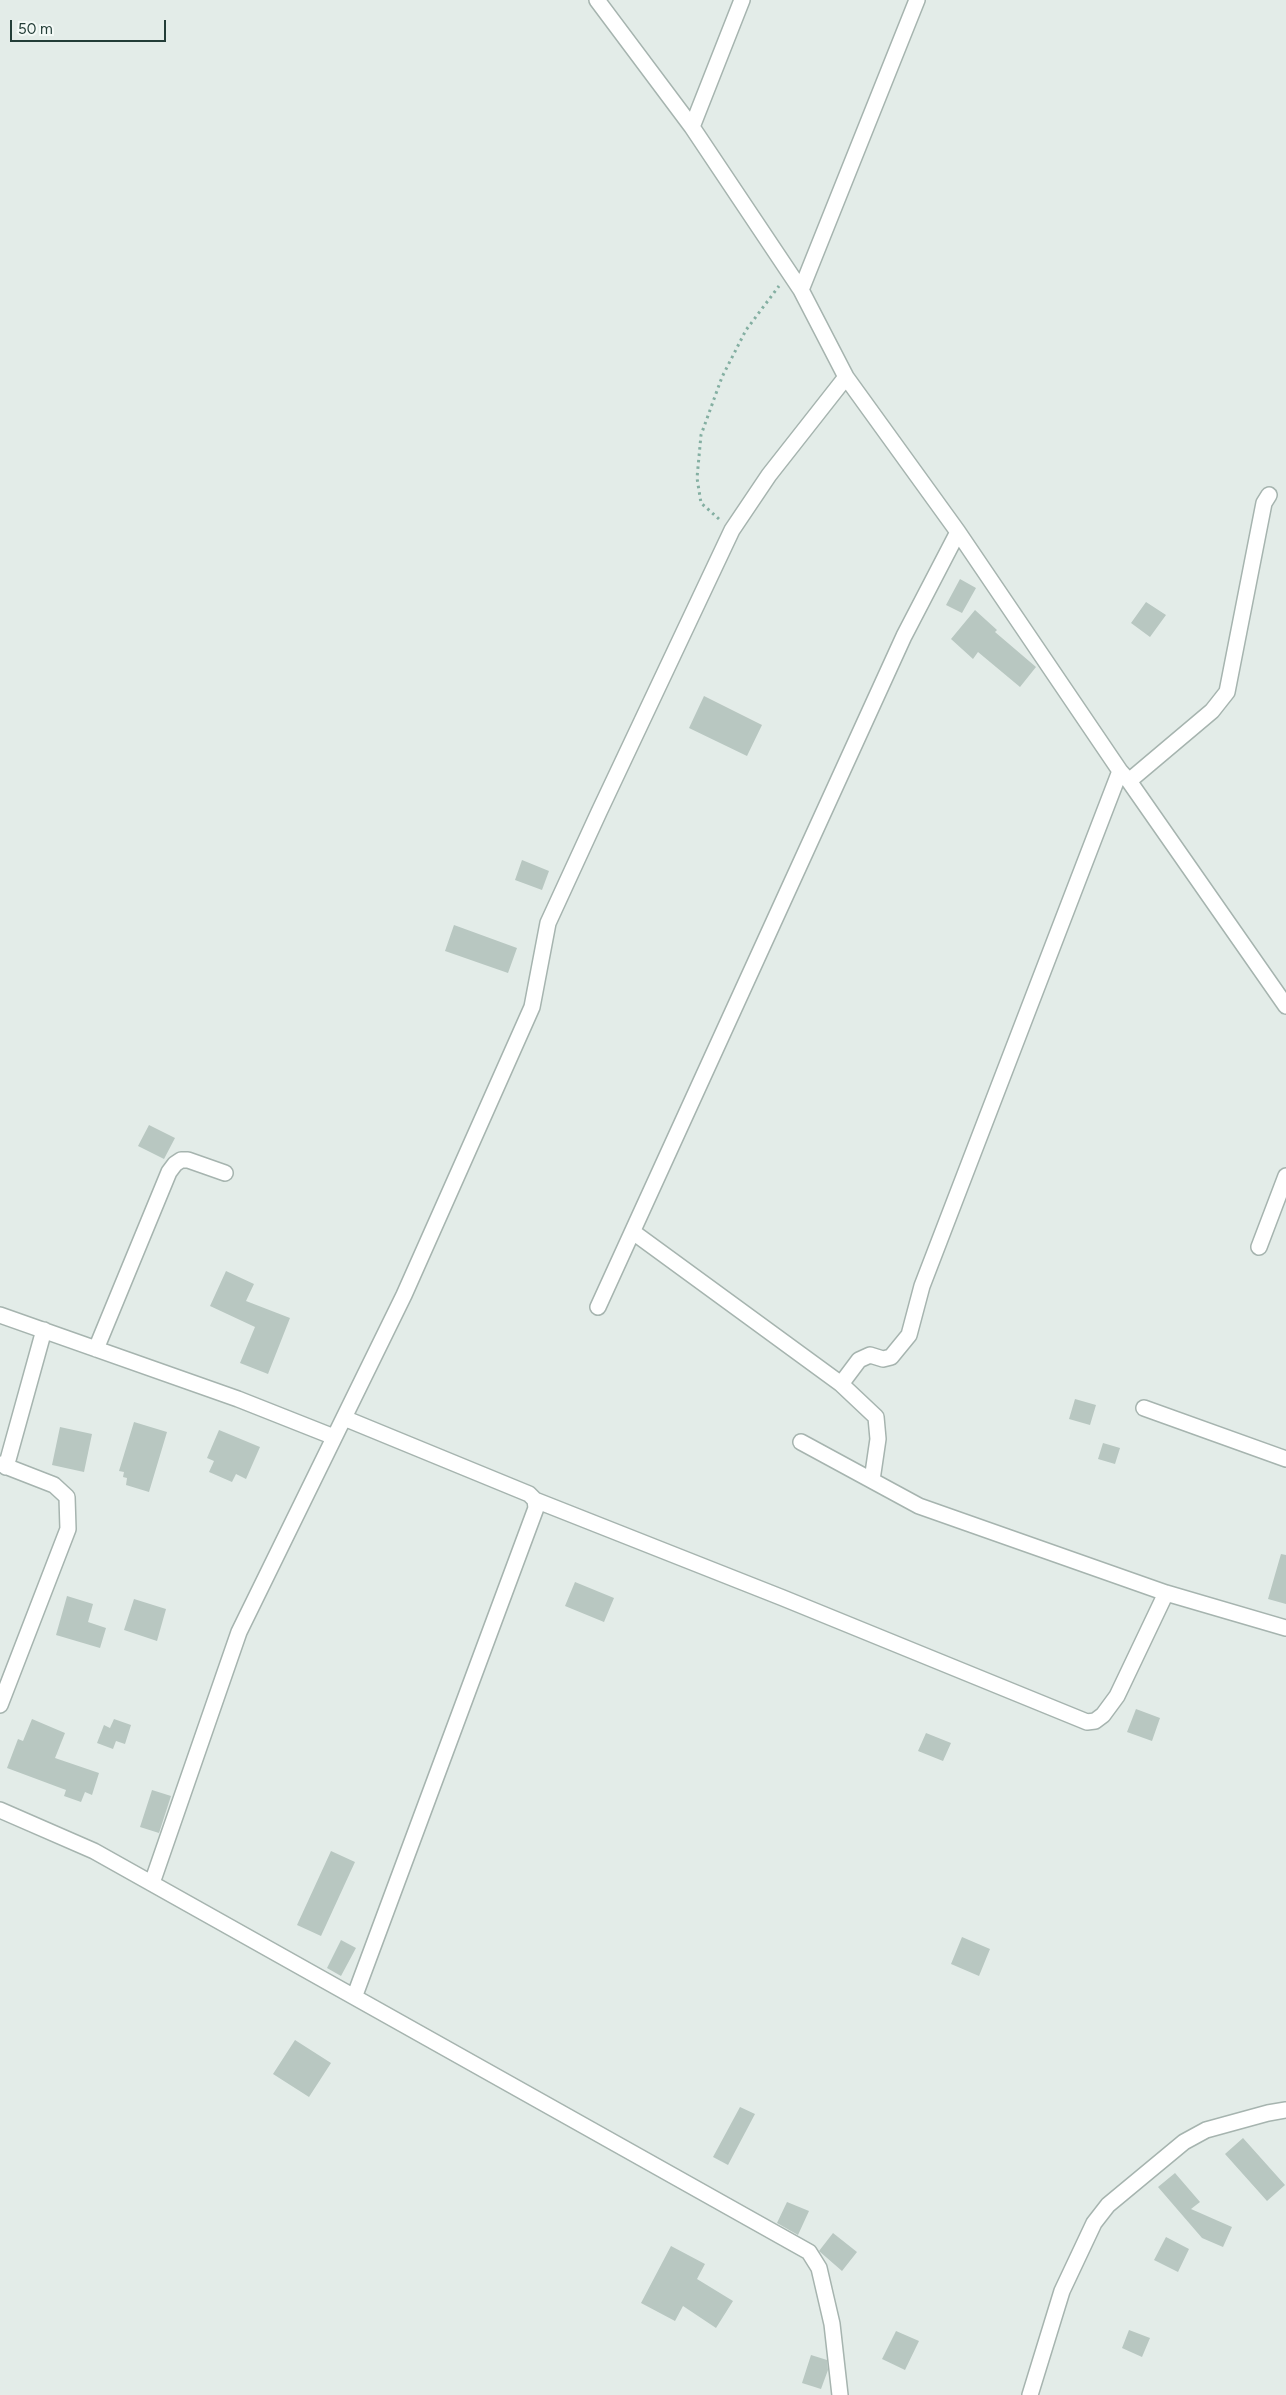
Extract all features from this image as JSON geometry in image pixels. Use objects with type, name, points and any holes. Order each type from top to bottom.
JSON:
[{"type":"street","points":[[597,0],[692,127],[788,274],[801,290],[846,377],[958,532],[1124,776],[1286,1006]]},
{"type":"street","points":[[692,127],[742,0]]},
{"type":"street","points":[[801,290],[916,0]]},
{"type":"street","points":[[152,1883],[239,1632],[404,1294],[532,1007],[548,923],[732,530],[769,475],[846,377]]},
{"type":"street","points":[[841,1384],[859,1360],[870,1355],[883,1359],[891,1357],[909,1335],[922,1286],[1124,776],[1212,711],[1227,692],[1264,503],[1269,496]]},
{"type":"street","points":[[598,1308],[904,636],[958,532]]},
{"type":"street","points":[[96,1349],[166,1181],[175,1164],[181,1160],[188,1160],[225,1173]]},
{"type":"street","points":[[1259,1247],[1286,1176]]},
{"type":"street","points":[[633,1232],[841,1384],[876,1417],[878,1439],[872,1480]]},
{"type":"street","points":[[0,1315],[238,1399],[334,1437]]},
{"type":"street","points":[[0,1705],[68,1529],[67,1497],[54,1485],[3,1465],[44,1330]]},
{"type":"street","points":[[1144,1408],[1286,1459]]},
{"type":"street","points":[[344,1418],[529,1494],[535,1500],[783,1598],[1087,1722],[1095,1721],[1103,1715],[1117,1696],[1166,1593]]},
{"type":"street","points":[[801,1442],[919,1506],[1166,1593],[1286,1628]]},
{"type":"street","points":[[355,1995],[536,1508],[535,1500]]},
{"type":"street","points":[[0,1810],[94,1851],[355,1995],[809,2252],[819,2268],[832,2324],[840,2395]]},
{"type":"street","points":[[1030,2395],[1062,2291],[1094,2223],[1108,2206],[1184,2142],[1206,2130],[1286,2110]]},
{"type":"path","points":[[732,530],[701,503],[697,478],[701,435],[722,377],[746,330],[788,274]]},
{"type":"building","points":[[960,579],[976,588],[962,613],[946,605]]},
{"type":"building","points":[[1146,602],[1166,615],[1150,637],[1131,623]]},
{"type":"building","points":[[975,610],[997,630],[995,632],[1036,667],[1020,687],[978,652],[973,659],[951,639]]},
{"type":"building","points":[[704,696],[762,725],[747,756],[689,728]]},
{"type":"building","points":[[522,860],[549,871],[542,890],[515,880]]},
{"type":"building","points":[[454,925],[517,948],[508,973],[445,951]]},
{"type":"building","points":[[149,1125],[175,1138],[164,1159],[138,1146]]},
{"type":"building","points":[[226,1271],[254,1284],[246,1301],[290,1318],[268,1374],[240,1363],[255,1327],[210,1306]]},
{"type":"building","points":[[1075,1399],[1096,1405],[1090,1425],[1069,1419]]},
{"type":"building","points":[[134,1422],[167,1432],[149,1492],[126,1485],[127,1478],[123,1477],[124,1472],[119,1471]]},
{"type":"building","points":[[60,1427],[92,1434],[84,1472],[52,1465]]},
{"type":"building","points":[[219,1430],[260,1447],[246,1479],[236,1474],[232,1482],[209,1472],[214,1461],[207,1458]]},
{"type":"building","points":[[1103,1443],[1120,1448],[1115,1464],[1098,1459]]},
{"type":"building","points":[[1281,1554],[1286,1555],[1286,1604],[1268,1599]]},
{"type":"building","points":[[575,1582],[614,1598],[604,1622],[565,1606]]},
{"type":"building","points":[[67,1596],[93,1604],[88,1622],[106,1628],[100,1648],[56,1635]]},
{"type":"building","points":[[134,1599],[166,1609],[157,1641],[124,1630]]},
{"type":"building","points":[[1136,1709],[1160,1718],[1152,1741],[1127,1732]]},
{"type":"building","points":[[32,1719],[65,1733],[55,1758],[99,1773],[92,1795],[85,1792],[81,1802],[64,1796],[66,1790],[7,1768],[18,1739],[23,1741]]},
{"type":"building","points":[[114,1719],[131,1725],[125,1744],[116,1741],[113,1749],[97,1743],[104,1725],[110,1728]]},
{"type":"building","points":[[926,1733],[951,1743],[943,1761],[918,1751]]},
{"type":"building","points":[[152,1790],[171,1796],[159,1833],[140,1827]]},
{"type":"building","points":[[331,1851],[355,1862],[321,1936],[297,1925]]},
{"type":"building","points":[[962,1937],[990,1949],[979,1976],[951,1964]]},
{"type":"building","points":[[341,1940],[356,1948],[341,1976],[327,1968]]},
{"type":"building","points":[[295,2040],[331,2063],[309,2097],[273,2074]]},
{"type":"building","points":[[740,2107],[755,2114],[728,2165],[713,2157]]},
{"type":"building","points":[[1243,2138],[1285,2185],[1267,2201],[1225,2154]]},
{"type":"building","points":[[1175,2173],[1200,2202],[1191,2209],[1232,2227],[1223,2247],[1202,2238],[1158,2187]]},
{"type":"building","points":[[787,2202],[809,2211],[798,2235],[777,2223]]},
{"type":"building","points":[[833,2233],[857,2252],[842,2271],[819,2251]]},
{"type":"building","points":[[1166,2237],[1189,2249],[1178,2272],[1154,2260]]},
{"type":"building","points":[[671,2246],[705,2264],[697,2279],[733,2301],[716,2328],[683,2306],[675,2321],[641,2303]]},
{"type":"building","points":[[1129,2330],[1150,2338],[1142,2357],[1122,2348]]},
{"type":"building","points":[[896,2331],[919,2341],[905,2370],[882,2359]]},
{"type":"building","points":[[811,2355],[827,2360],[828,2370],[821,2389],[802,2383]]}]
